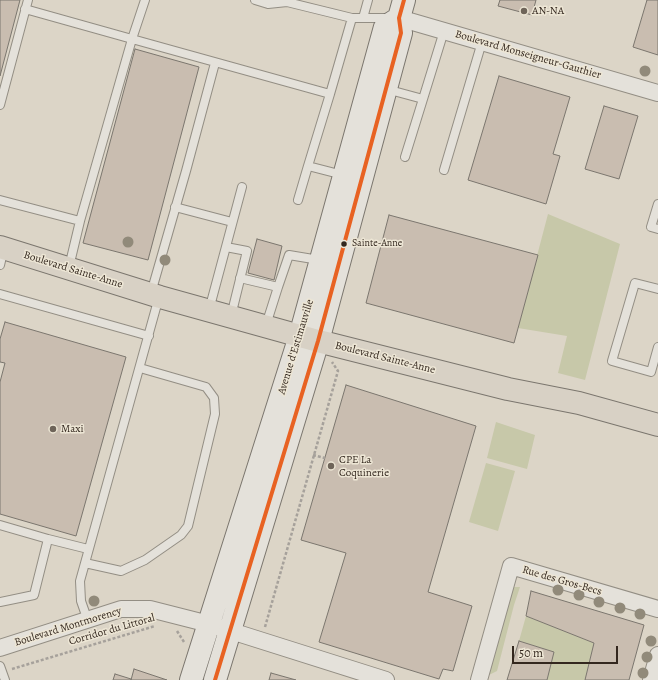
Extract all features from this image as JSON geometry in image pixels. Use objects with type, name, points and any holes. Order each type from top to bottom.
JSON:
[{"type":"main road","name":"Avenue d'Estimauville","points":[[215,680],[230,631],[309,339],[386,89],[401,33],[402,9]]},
{"type":"main road","name":"Avenue d'Estimauville","points":[[191,680],[209,624],[309,339],[321,261],[385,27],[402,9]]},
{"type":"main road","name":"Boulevard Sainte-Anne","points":[[1,253],[69,268],[209,311],[309,339],[508,389],[579,402],[658,424]]},
{"type":"street","name":"Boulevard Monseigneur-Gauthier","points":[[402,9],[444,31],[658,93]]},
{"type":"street","name":"Rue des Gros-Becs","points":[[479,680],[511,566],[658,609]]},
{"type":"street","name":"Boulevard Montmorency","points":[[0,648],[121,609],[150,609],[230,631]]},
{"type":"street","points":[[230,631],[386,680]]},
{"type":"street","points":[[651,680],[658,655]]},
{"type":"lane","points":[[0,105],[28,0]]},
{"type":"lane","points":[[69,268],[80,221],[132,39],[145,0]]},
{"type":"lane","points":[[255,0],[268,4],[287,2],[352,18],[363,18],[402,9]]},
{"type":"lane","points":[[363,18],[368,0]]},
{"type":"lane","points":[[25,9],[330,94]]},
{"type":"lane","points":[[298,200],[352,18]]},
{"type":"lane","points":[[405,157],[444,31]]},
{"type":"lane","points":[[444,170],[482,42]]},
{"type":"lane","points":[[88,620],[80,601],[80,581],[149,336],[155,295],[175,207],[215,63]]},
{"type":"lane","points":[[386,89],[423,99]]},
{"type":"lane","points":[[308,166],[344,175]]},
{"type":"lane","points":[[209,311],[242,187]]},
{"type":"lane","points":[[0,200],[80,221]]},
{"type":"lane","points":[[658,204],[651,227],[658,229]]},
{"type":"lane","points":[[175,207],[232,222]]},
{"type":"lane","points":[[226,246],[247,251],[231,317]]},
{"type":"lane","points":[[265,326],[289,255],[321,261]]},
{"type":"lane","points":[[240,278],[278,287]]},
{"type":"lane","points":[[651,372],[612,360],[636,283],[658,289]]},
{"type":"lane","points":[[0,294],[149,336]]},
{"type":"lane","points":[[651,372],[658,347]]},
{"type":"lane","points":[[651,372],[658,365]]},
{"type":"lane","points":[[85,563],[121,571],[145,560],[181,535],[188,526],[215,414],[214,398],[206,387],[140,368]]},
{"type":"lane","points":[[0,525],[88,550]]},
{"type":"lane","points":[[0,602],[34,595],[48,539]]},
{"type":"lane","points":[[1,669],[5,680]]},
{"type":"path","points":[[261,641],[338,371],[309,339]]},
{"type":"path","points":[[313,455],[325,458]]},
{"type":"path","name":"Corridor du Littoral","points":[[1,669],[161,624]]},
{"type":"path","points":[[176,629],[187,648]]},
{"type":"green space","points":[[548,214],[620,244],[585,380],[558,373],[567,336],[518,328]]},
{"type":"green space","points":[[496,422],[535,435],[527,469],[487,458]]},
{"type":"green space","points":[[486,463],[515,471],[498,531],[469,522]]},
{"type":"green space","points":[[513,587],[520,587],[497,671],[489,675],[490,666]]},
{"type":"green space","points":[[526,616],[594,643],[585,680],[547,680],[554,652],[519,641]]},
{"type":"building","points":[[0,0],[20,0],[0,76]]},
{"type":"building","name":"AN-NA","points":[[500,0],[536,0],[532,15],[498,6]]},
{"type":"building","points":[[647,0],[658,0],[658,55],[633,47]]},
{"type":"building","points":[[135,49],[199,67],[148,260],[83,243]]},
{"type":"building","points":[[499,76],[570,97],[553,154],[560,156],[546,204],[468,180]]},
{"type":"building","points":[[604,106],[638,116],[619,179],[585,169]]},
{"type":"building","points":[[389,215],[538,255],[514,343],[366,303]]},
{"type":"building","points":[[257,239],[282,246],[274,280],[248,273]]},
{"type":"building","name":"Maxi","points":[[5,322],[126,357],[76,536],[0,514],[0,382],[5,363],[0,362],[0,339]]},
{"type":"building","points":[[346,385],[476,426],[428,592],[472,606],[453,671],[443,669],[439,679],[319,642],[346,553],[301,540]]},
{"type":"building","points":[[531,591],[644,625],[629,680],[585,680],[594,643],[526,616]]},
{"type":"building","points":[[519,641],[554,652],[547,680],[507,680]]},
{"type":"building","points":[[134,669],[167,680],[131,680]]},
{"type":"building","points":[[271,673],[296,680],[269,680]]},
{"type":"building","points":[[115,674],[131,679],[131,680],[113,680]]},
{"type":"transit line","points":[[215,680],[318,341],[401,33],[399,18],[404,0]]},
{"type":"place","name":"AN-NA","points":[[524,11]]},
{"type":"place","name":"Sainte-Anne","points":[[344,244]]},
{"type":"place","name":"Maxi","points":[[53,429]]},
{"type":"place","name":"CPE La Coquinerie","points":[[331,466]]}]
